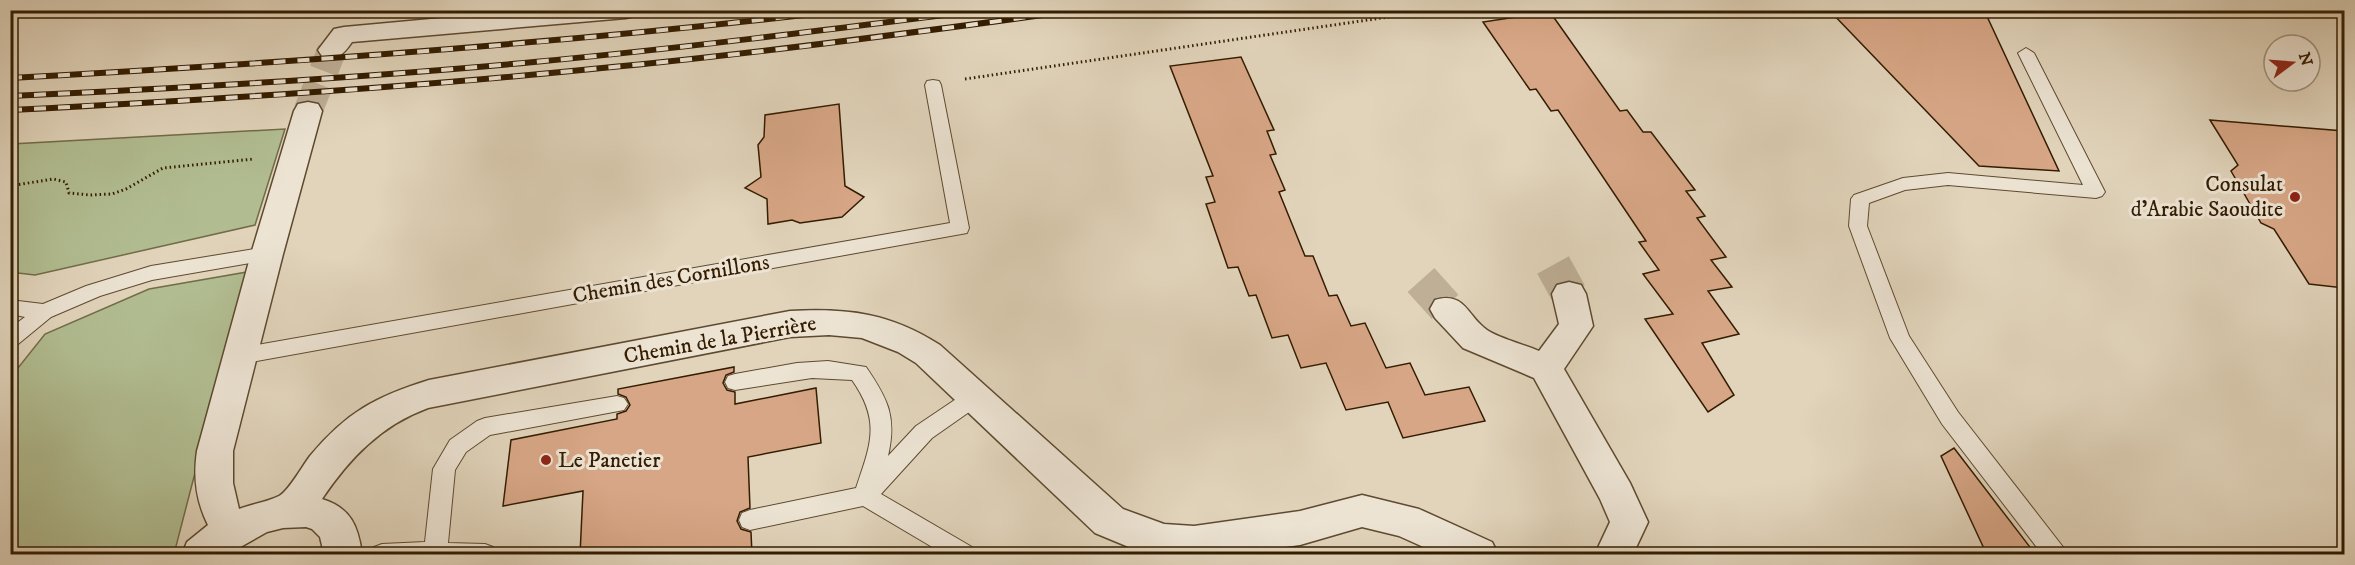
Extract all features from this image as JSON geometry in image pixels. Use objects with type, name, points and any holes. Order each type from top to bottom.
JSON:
[{"type":"street","points":[[340,32],[626,10]]},
{"type":"street","points":[[231,530],[214,495],[212,469],[267,254],[308,111]]},
{"type":"street","points":[[1546,368],[1576,326],[1569,294]]},
{"type":"street","points":[[1447,309],[1476,339],[1546,368],[1617,494],[1629,522],[1614,555]]},
{"type":"street","name":"Chemin de la Pierrière","points":[[293,510],[308,488],[349,440],[376,416],[399,404],[429,394],[790,324],[848,321],[904,337],[928,354],[1109,521],[1136,533],[1164,541],[1194,543],[1297,541],[1362,511],[1405,521],[1478,555]]},
{"type":"street","points":[[201,555],[231,530],[263,516],[293,510],[316,513],[334,522],[343,539],[343,555]]},
{"type":"lane","points":[[2026,53],[2096,192],[1948,179],[1903,184],[1860,199],[1858,226],[1900,338],[1950,418],[2055,555]]},
{"type":"lane","name":"Chemin des Cornillons","points":[[240,356],[960,228],[933,85]]},
{"type":"lane","points":[[10,340],[44,312],[93,291],[151,273],[267,254]]},
{"type":"lane","points":[[10,307],[44,312]]},
{"type":"lane","points":[[735,382],[813,368],[837,368],[859,373],[875,396],[881,419],[881,445],[865,496]]},
{"type":"lane","points":[[750,520],[865,496],[924,432],[975,397]]},
{"type":"lane","points":[[435,553],[444,469],[458,446],[485,427],[617,404]]},
{"type":"lane","points":[[865,496],[964,555]]},
{"type":"lane","points":[[382,555],[435,553],[485,555]]},
{"type":"path","points":[[933,85],[1436,10]]},
{"type":"path","points":[[10,186],[53,179],[66,182],[69,193],[110,195],[126,189],[163,168],[296,153]]},
{"type":"green space","points":[[285,129],[255,225],[35,275],[18,273],[11,269],[11,144]]},
{"type":"green space","points":[[247,272],[174,554],[11,554],[10,378],[45,334],[149,289]]},
{"type":"building","points":[[1829,10],[1984,10],[2059,171],[1979,166]]},
{"type":"building","points":[[1550,12],[1620,111],[1627,110],[1643,132],[1651,132],[1695,190],[1686,191],[1705,216],[1697,218],[1726,257],[1711,260],[1732,287],[1708,291],[1739,334],[1702,343],[1734,395],[1708,412],[1645,319],[1673,314],[1643,274],[1659,270],[1639,242],[1646,241],[1558,110],[1551,111],[1536,89],[1530,90],[1483,22]]},
{"type":"building","points":[[1241,57],[1274,130],[1267,131],[1276,154],[1270,155],[1285,190],[1279,192],[1305,256],[1313,256],[1329,296],[1337,295],[1351,326],[1365,323],[1386,368],[1410,363],[1425,395],[1469,387],[1485,421],[1403,438],[1388,402],[1346,410],[1326,363],[1301,368],[1288,335],[1272,338],[1256,295],[1249,296],[1238,267],[1228,268],[1206,204],[1215,202],[1206,177],[1213,176],[1170,66]]},
{"type":"building","points":[[839,104],[845,186],[864,197],[842,217],[800,223],[792,220],[768,224],[767,199],[745,188],[761,177],[758,145],[764,137],[765,115]]},
{"type":"building","name":"Consulat d'Arabie Saoudite","points":[[2210,120],[2344,131],[2344,288],[2309,284],[2274,229],[2261,223],[2231,171],[2238,165]]},
{"type":"building","points":[[734,367],[734,372],[726,375],[723,383],[727,390],[735,392],[735,404],[816,388],[821,443],[748,457],[750,508],[740,512],[737,521],[741,529],[751,532],[752,555],[580,555],[583,491],[503,506],[511,440],[617,419],[617,414],[626,411],[630,405],[626,397],[618,394],[618,389]]},
{"type":"building","points":[[1954,448],[2036,555],[1987,555],[1941,456]]},
{"type":"tunnel","points":[[308,111],[332,50]]},
{"type":"tunnel","points":[[1553,265],[1569,294]]},
{"type":"tunnel","points":[[1421,280],[1447,309]]},
{"type":"railway","points":[[10,78],[429,51],[847,10]]},
{"type":"railway","points":[[10,96],[272,82],[534,62],[983,10]]},
{"type":"railway","points":[[10,110],[454,82],[781,49],[1079,10]]},
{"type":"place","name":"Consulat d'Arabie Saoudite","points":[[2295,197]]},
{"type":"place","name":"Le Panetier","points":[[546,460]]}]
